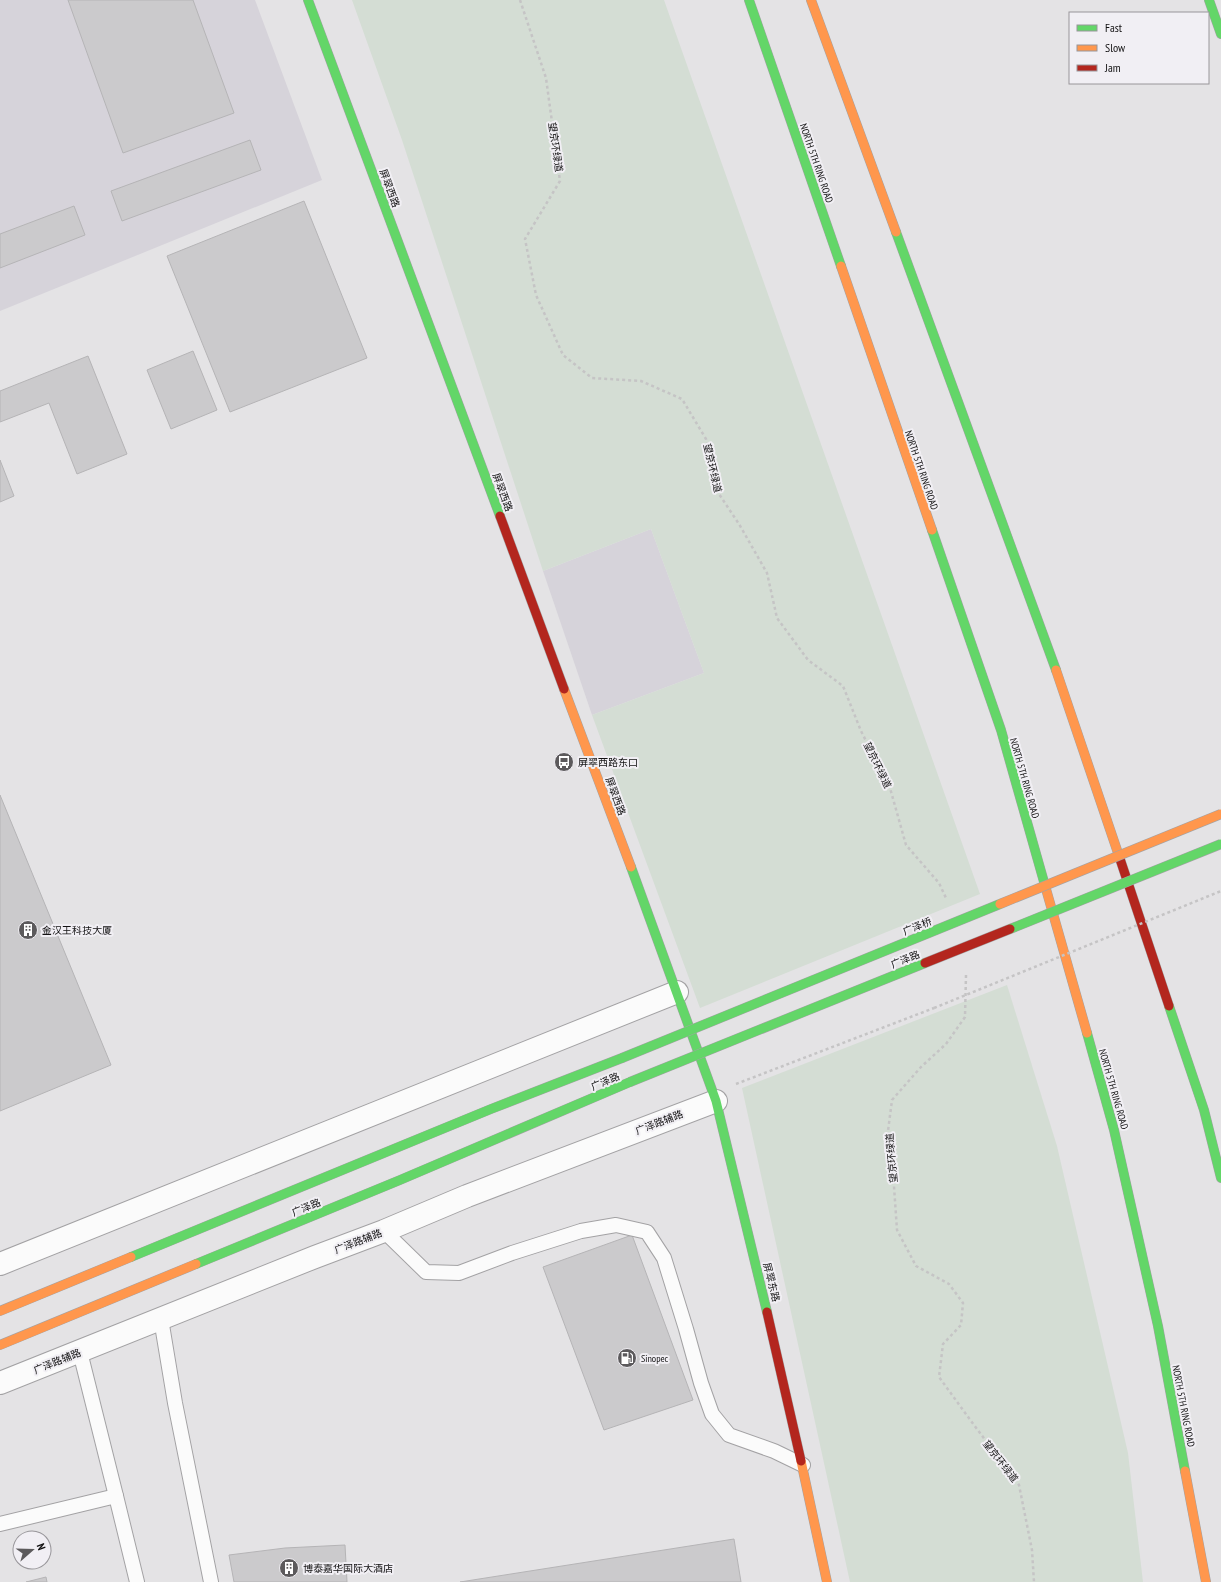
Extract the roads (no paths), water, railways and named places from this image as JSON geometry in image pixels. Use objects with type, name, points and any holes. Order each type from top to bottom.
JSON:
[{"type":"main road","name":"屏翠西路","points":[[308,0],[677,992]]},
{"type":"main road","name":"NORTH 5TH RING ROAD","points":[[749,0],[1001,730],[1114,1130],[1158,1326],[1206,1582]]},
{"type":"main road","points":[[811,0],[1069,707],[1204,1110],[1221,1178]]},
{"type":"main road","points":[[1209,0],[1221,34]]},
{"type":"main road","name":"广泽桥","points":[[622,1058],[1221,814]]},
{"type":"main road","name":"广泽路","points":[[0,1345],[392,1183],[630,1082],[1221,844]]},
{"type":"main road","name":"屏翠东路","points":[[677,992],[715,1097],[782,1372],[827,1582]]},
{"type":"main road","name":"广泽路","points":[[0,1311],[491,1109],[622,1058]]},
{"type":"street","points":[[0,1264],[677,992]]},
{"type":"street","name":"广泽路辅路","points":[[0,1383],[315,1257],[384,1231],[466,1196],[715,1097]]},
{"type":"lane","points":[[384,1231],[426,1272],[459,1273],[512,1253],[581,1231],[616,1225],[647,1232],[664,1258],[701,1383],[712,1414],[730,1435],[774,1451],[803,1465]]},
{"type":"lane","points":[[161,1318],[175,1403],[211,1582]]},
{"type":"lane","points":[[80,1352],[136,1582]]},
{"type":"lane","points":[[0,1524],[116,1496]]},
{"type":"place","name":"屏翠西路东口","points":[[564,762]]},
{"type":"place","name":"金汉王科技大厦","points":[[28,930]]},
{"type":"place","name":"Sinopec","points":[[627,1358]]},
{"type":"place","name":"博泰嘉华国际大酒店","points":[[289,1568]]}]
